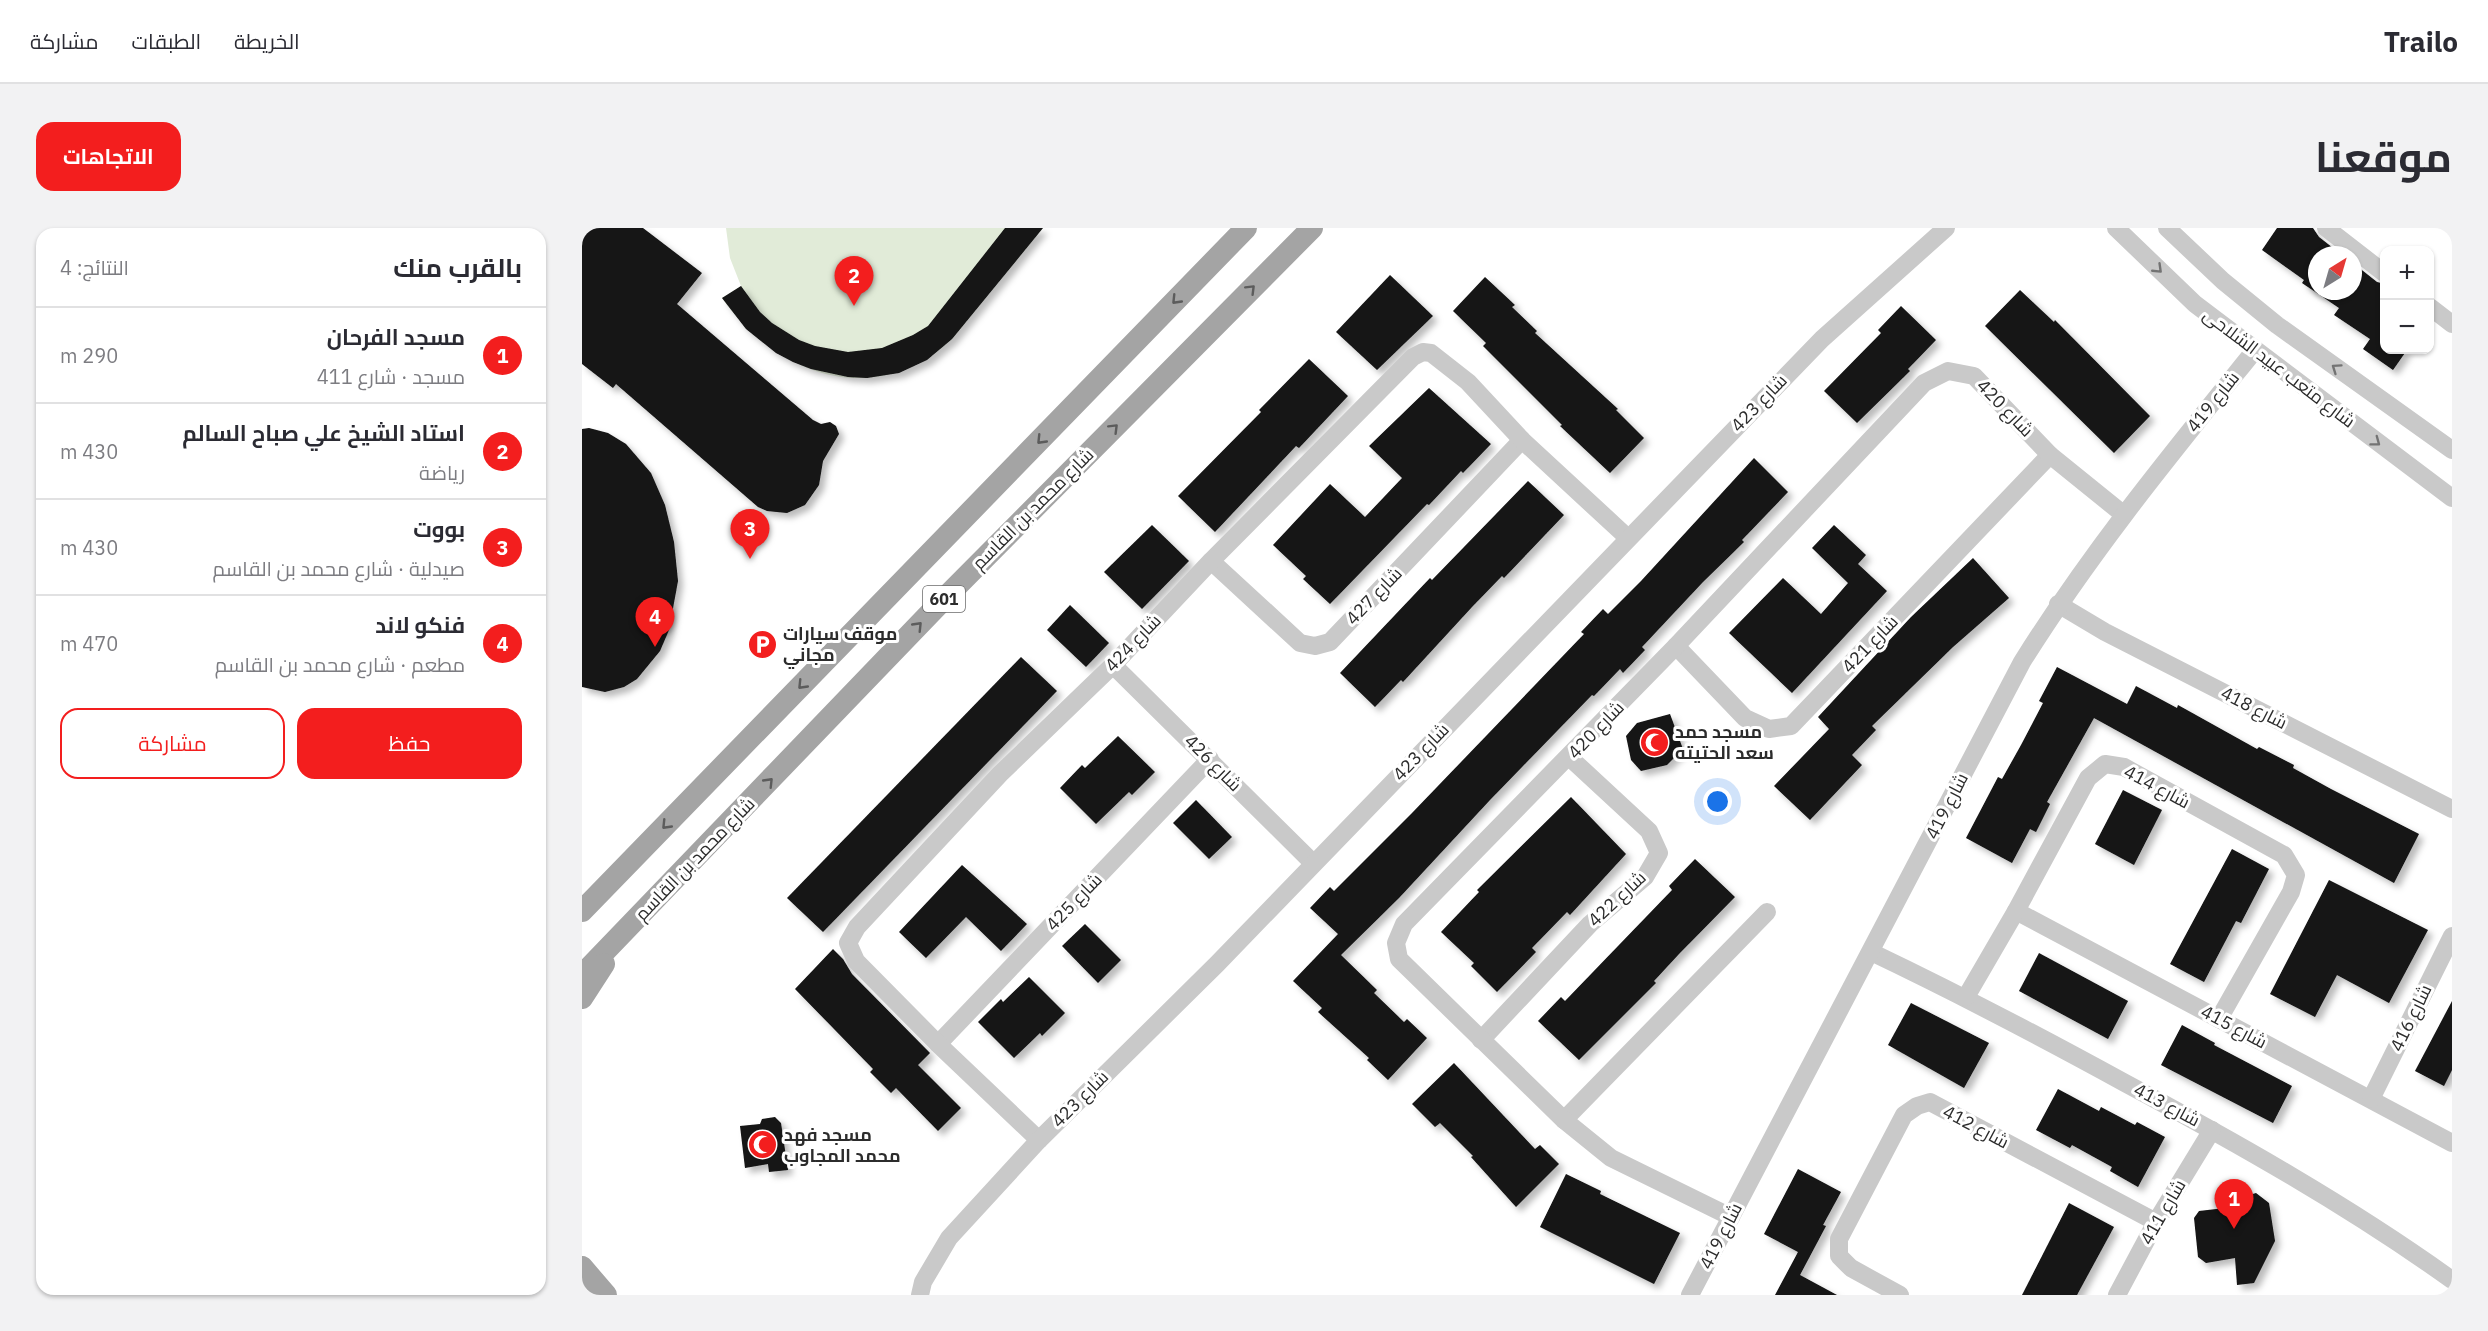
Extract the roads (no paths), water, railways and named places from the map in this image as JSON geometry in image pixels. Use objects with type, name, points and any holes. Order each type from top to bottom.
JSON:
[{"type":"main road","name":"601","points":[[582,911],[1246,228]]},
{"type":"main road","name":"شارع محمد بن القاسم","points":[[582,975],[939,604],[1312,228]]},
{"type":"main road","points":[[582,901],[614,880]]},
{"type":"main road","points":[[582,999],[617,939]]},
{"type":"main road","points":[[582,1267],[606,1295]]},
{"type":"street","name":"شارع 423","points":[[920,1295],[923,1282],[949,1238],[1040,1140],[1217,964],[1822,339],[1946,228]]},
{"type":"street","name":"شارع متعب عبيد الشلاحى","points":[[2116,228],[2195,304],[2452,498]]},
{"type":"street","name":"شارع متعب عبيد الشلاحى","points":[[2167,228],[2223,281],[2277,325],[2452,450]]},
{"type":"street","points":[[2326,228],[2380,269]]},
{"type":"street","points":[[2434,310],[2452,324]]},
{"type":"street","name":"شارع 419","points":[[1690,1295],[2022,662],[2058,604],[2123,514],[2255,350]]},
{"type":"street","name":"شارع 424","points":[[1040,1140],[938,1044],[856,961],[848,943],[857,927],[1000,774],[1113,665],[1210,561],[1413,357],[1423,352],[1431,353],[1468,382],[1522,440],[1628,538]]},
{"type":"street","name":"شارع 420","points":[[1731,1217],[1611,1158],[1564,1120],[1399,959],[1396,943],[1404,924],[1676,646],[1923,383],[1948,371],[1974,376],[2050,455],[2123,514]]},
{"type":"street","name":"شارع 427","points":[[1210,561],[1300,643],[1315,646],[1330,642],[1522,440]]},
{"type":"street","name":"شارع 421","points":[[1676,646],[1745,718],[1769,729],[1791,726],[2050,455]]},
{"type":"street","name":"شارع 418","points":[[2058,604],[2105,632],[2452,809]]},
{"type":"street","name":"شارع 426","points":[[1113,665],[1313,863]]},
{"type":"street","name":"شارع 422","points":[[1481,1040],[1590,924],[1645,878],[1659,854],[1649,831],[1569,757]]},
{"type":"street","name":"شارع 425","points":[[938,1044],[1210,759]]},
{"type":"street","name":"شارع 414","points":[[1966,997],[2016,911],[2088,778],[2105,764],[2124,767],[2284,855],[2296,875],[2291,892],[2219,1019]]},
{"type":"street","name":"شارع 415","points":[[2016,911],[2452,1143]]},
{"type":"street","points":[[1564,1120],[1767,912]]},
{"type":"street","name":"شارع 416","points":[[2371,1100],[2452,936]]},
{"type":"street","name":"شارع 413","points":[[1871,952],[1966,997],[2212,1130],[2404,1246],[2452,1280]]},
{"type":"street","name":"شارع 412","points":[[1900,1295],[1851,1268],[1839,1256],[1839,1239],[1904,1115],[1917,1106],[1930,1102],[2156,1222]]},
{"type":"street","name":"شارع 411","points":[[2118,1295],[2156,1222],[2212,1130]]},
{"type":"place","name":"استاد الشيخ علي صباح السالم","points":[[854,306]]},
{"type":"place","name":"بووت","points":[[750,559]]},
{"type":"place","name":"موقف سيارات مجاني","points":[[762,644]]},
{"type":"place","name":"فنكو لاند","points":[[655,647]]},
{"type":"place","name":"مسجد حمد سعد الحتيته","points":[[1654,742]]},
{"type":"place","name":"مسجد فهد محمد المجاوب","points":[[763,1145]]},
{"type":"place","name":"مسجد الفرحان","points":[[2234,1229]]}]
